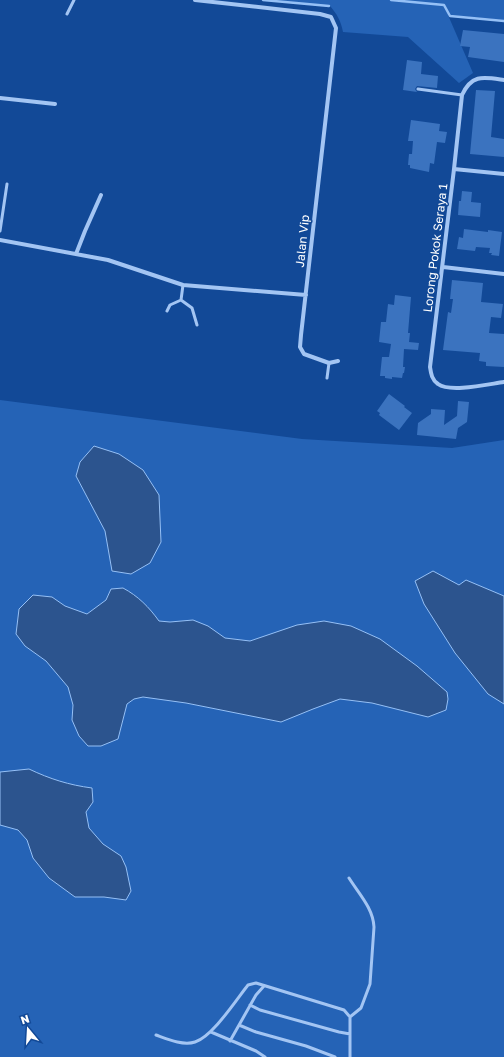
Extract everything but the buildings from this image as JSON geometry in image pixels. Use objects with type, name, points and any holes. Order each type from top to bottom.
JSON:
[{"type":"street","name":"Jalan Vip","points":[[195,0],[320,14],[331,17],[336,28],[306,295]]},
{"type":"street","points":[[462,95],[467,85],[476,79],[485,77],[504,80]]},
{"type":"street","name":"Lorong Pokok Seraya 1","points":[[462,95],[443,267],[430,367],[432,377],[443,387],[454,388],[504,382]]},
{"type":"street","points":[[0,98],[55,104]]},
{"type":"street","points":[[454,169],[504,174]]},
{"type":"street","points":[[76,254],[84,230],[101,195]]},
{"type":"street","points":[[0,240],[108,260],[183,284],[306,295],[300,347],[304,354],[329,363],[338,361]]},
{"type":"street","points":[[443,267],[504,274]]},
{"type":"lane","points":[[67,14],[74,0]]},
{"type":"lane","points":[[418,89],[462,95]]},
{"type":"lane","points":[[0,231],[7,184]]},
{"type":"lane","points":[[181,300],[183,284]]},
{"type":"lane","points":[[167,311],[170,305],[181,300]]},
{"type":"lane","points":[[181,300],[192,308],[197,325]]},
{"type":"lane","points":[[327,378],[329,363]]},
{"type":"lane","points":[[349,878],[370,909],[374,918],[370,984],[361,1008],[350,1017]]},
{"type":"lane","points":[[156,1035],[184,1044],[196,1042],[211,1032],[248,985],[256,983],[344,1010],[350,1017],[350,1057]]},
{"type":"lane","points":[[230,1041],[250,1005],[264,986]]},
{"type":"lane","points":[[250,1005],[260,1010],[350,1034]]},
{"type":"lane","points":[[239,1025],[256,1032],[306,1046],[335,1057]]},
{"type":"lane","points":[[211,1032],[256,1051],[265,1057]]},
{"type":"shaded area","points":[[270,0],[504,0],[504,20],[448,15],[473,73],[459,83],[408,37],[343,32],[335,12],[330,6]]},
{"type":"shaded area","points":[[0,400],[302,439],[452,448],[504,440],[504,1057],[0,1057]]},
{"type":"shaded area","points":[[94,446],[119,454],[143,470],[159,495],[161,542],[150,563],[131,574],[112,571],[105,531],[76,476],[80,462]]},
{"type":"shaded area","points":[[433,571],[459,585],[466,580],[504,596],[504,704],[488,694],[455,653],[424,604],[415,581]]},
{"type":"shaded area","points":[[123,588],[143,602],[159,621],[170,622],[193,620],[208,626],[225,638],[250,641],[297,625],[324,621],[351,626],[380,639],[417,666],[447,692],[448,699],[446,710],[428,717],[372,703],[340,699],[281,722],[186,703],[143,697],[134,699],[127,704],[118,739],[101,746],[88,746],[79,736],[72,720],[73,705],[68,687],[46,661],[25,646],[16,634],[19,609],[33,595],[52,597],[65,606],[87,614],[106,600],[111,589]]},
{"type":"shaded area","points":[[29,769],[60,781],[92,788],[93,802],[86,812],[89,828],[103,844],[121,856],[126,867],[131,891],[126,900],[104,897],[75,897],[49,878],[33,858],[27,840],[18,830],[0,825],[0,772]]},
{"type":"waterway","points":[[263,0],[329,6]]},
{"type":"waterway","points":[[391,0],[444,5],[450,16],[504,21]]}]
